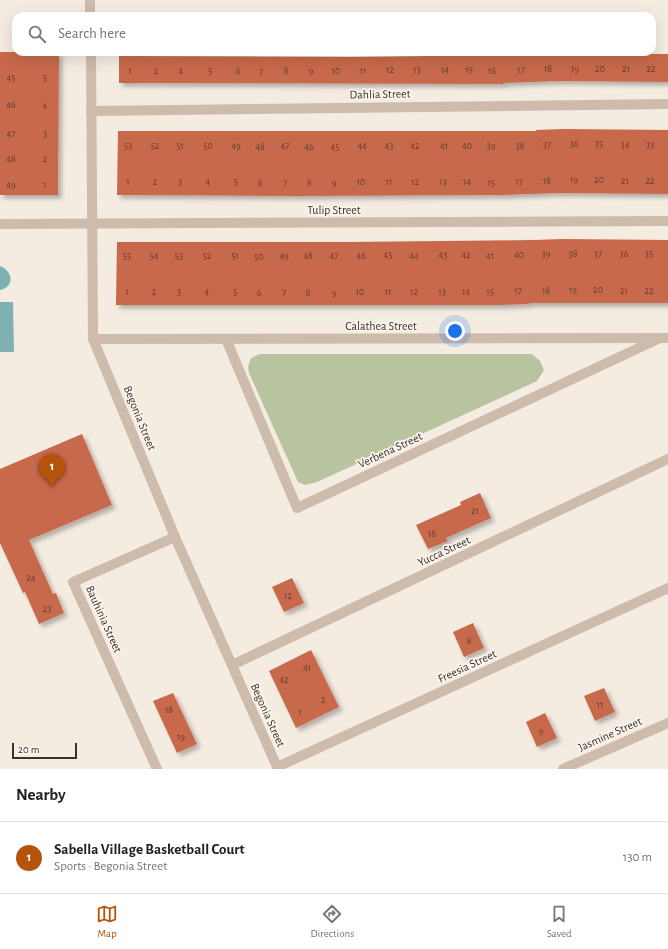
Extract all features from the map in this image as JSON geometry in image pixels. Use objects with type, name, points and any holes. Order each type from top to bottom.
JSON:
[{"type":"street","points":[[90,0],[90,12]]},
{"type":"street","name":"Begonia Street","points":[[91,56],[93,339],[175,537],[278,768]]},
{"type":"street","name":"Dahlia Street","points":[[91,111],[668,104]]},
{"type":"street","name":"Tulip Street","points":[[0,224],[668,221]]},
{"type":"street","name":"Calathea Street","points":[[93,339],[664,338]]},
{"type":"street","name":"Verbena Street","points":[[226,339],[297,508],[664,338]]},
{"type":"street","name":"Yucca Street","points":[[232,666],[668,459]]},
{"type":"street","name":"Bauhinia Street","points":[[157,769],[73,582],[175,537]]},
{"type":"street","name":"Freesia Street","points":[[278,768],[668,588]]},
{"type":"street","name":"Jasmine Street","points":[[563,769],[668,723]]},
{"type":"green space","points":[[260,354],[532,354],[540,361],[544,370],[537,381],[317,482],[305,485],[298,482],[249,373],[248,367],[251,358]]},
{"type":"water","points":[[0,266],[8,271],[10,275],[10,282],[8,286],[0,290]]},
{"type":"water","points":[[0,302],[13,302],[14,352],[0,352]]},
{"type":"building","points":[[0,52],[12,52],[12,56],[59,56],[58,195],[0,195]]},
{"type":"building","points":[[656,54],[668,54],[668,82],[559,81],[503,83],[504,84],[119,83],[119,56],[656,56]]},
{"type":"building","points":[[563,129],[668,130],[668,194],[558,193],[502,195],[298,196],[117,195],[118,131],[536,131]]},
{"type":"building","points":[[562,239],[668,240],[668,303],[529,303],[501,305],[116,305],[117,242],[350,242]]},
{"type":"building","points":[[82,434],[112,505],[29,540],[53,594],[56,593],[64,613],[39,624],[25,592],[23,593],[0,543],[0,469]]},
{"type":"building","points":[[480,493],[491,518],[446,538],[448,541],[428,549],[416,525],[461,505],[460,502]]},
{"type":"building","points":[[292,578],[304,603],[284,612],[272,587]]},
{"type":"building","points":[[473,623],[484,648],[464,657],[453,632]]},
{"type":"building","points":[[311,650],[339,707],[296,728],[269,671]]},
{"type":"building","points":[[604,688],[615,712],[595,721],[584,696]]},
{"type":"building","points":[[173,693],[197,744],[177,753],[153,701]]},
{"type":"building","points":[[545,713],[557,738],[537,747],[526,722]]},
{"type":"place","name":"Sabella Village Basketball Court","points":[[52,487]]}]
